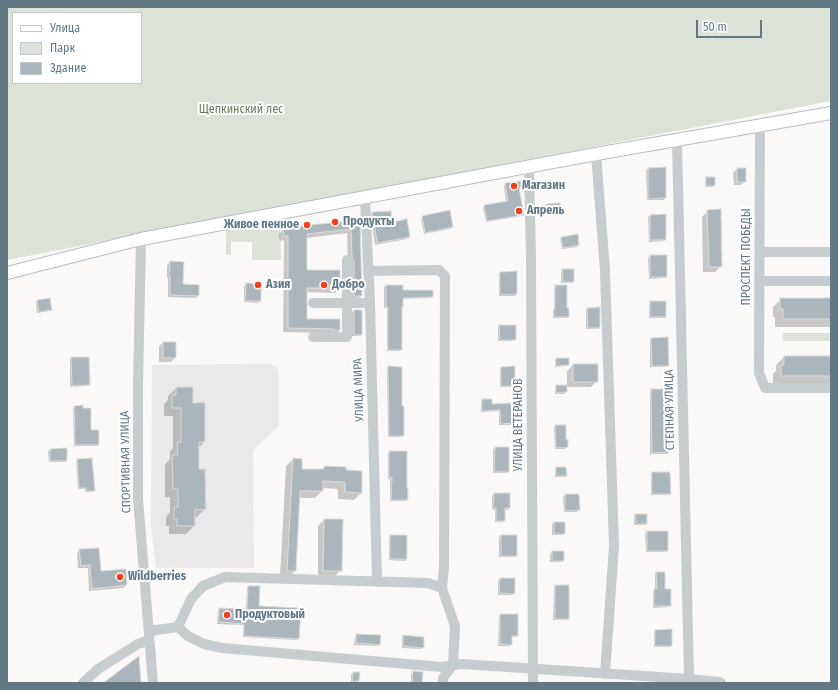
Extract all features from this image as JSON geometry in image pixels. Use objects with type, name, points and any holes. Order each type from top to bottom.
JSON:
[{"type":"main road","points":[[7,273],[141,239],[596,154],[831,112]]},
{"type":"street","name":"ПРОСПЕКТ ПОБЕДЫ","points":[[760,125],[759,374],[765,388],[831,388]]},
{"type":"street","name":"СТЕПНАЯ УЛИЦА","points":[[677,140],[690,679]]},
{"type":"street","points":[[596,154],[605,270],[614,546],[605,674]]},
{"type":"street","name":"УЛИЦА ВЕТЕРАНОВ","points":[[529,167],[533,683]]},
{"type":"street","name":"УЛИЦА МИРА","points":[[365,198],[370,303],[377,582]]},
{"type":"street","name":"СПОРТИВНАЯ УЛИЦА","points":[[141,239],[138,385],[138,499],[153,683]]},
{"type":"street","points":[[760,252],[831,252]]},
{"type":"street","points":[[313,337],[347,337],[347,260]]},
{"type":"street","points":[[368,271],[439,270],[445,276],[444,567],[442,588],[455,626],[453,665],[444,678],[443,683]]},
{"type":"street","points":[[760,281],[831,281]]},
{"type":"street","points":[[313,303],[370,303]]},
{"type":"street","points":[[83,683],[98,669],[138,644],[149,635],[178,627],[191,599],[203,586],[225,577],[428,584],[442,588]]},
{"type":"street","points":[[178,627],[188,636],[204,644],[222,648],[441,667],[462,664],[605,674],[645,680],[690,679],[720,683]]},
{"type":"shaded area","points":[[271,364],[279,370],[279,426],[253,450],[254,568],[156,568],[151,527],[152,365]]},
{"type":"green space","name":"Щепкинский лес","points":[[7,7],[831,7],[831,101],[7,260]]},
{"type":"green space","points":[[280,219],[281,260],[252,260],[252,242],[231,242],[231,255],[226,255],[226,228]]},
{"type":"green space","points":[[783,333],[831,333],[831,341],[783,341]]},
{"type":"building","points":[[666,167],[666,198],[648,199],[648,168]]},
{"type":"building","points":[[737,168],[746,168],[746,182],[737,182]]},
{"type":"building","points":[[706,177],[715,177],[715,186],[706,186]]},
{"type":"building","points":[[521,181],[522,188],[519,188],[524,215],[487,221],[484,205],[508,201],[505,183]]},
{"type":"building","points":[[560,203],[561,213],[547,214],[546,204]]},
{"type":"building","points":[[721,209],[722,267],[709,267],[707,210]]},
{"type":"building","points":[[450,210],[453,227],[425,233],[422,216]]},
{"type":"building","points":[[391,211],[392,222],[407,219],[410,237],[377,243],[372,212]]},
{"type":"building","points":[[666,214],[666,240],[650,240],[650,215]]},
{"type":"building","points":[[357,220],[360,222],[362,296],[354,296],[354,260],[352,256],[351,229],[307,234],[307,270],[340,270],[340,288],[307,288],[307,319],[340,319],[340,330],[288,328],[288,236],[284,236],[283,228]]},
{"type":"building","points":[[578,234],[579,245],[563,248],[561,237]]},
{"type":"building","points":[[650,255],[667,255],[667,277],[650,277]]},
{"type":"building","points":[[170,261],[184,262],[183,284],[199,285],[199,296],[170,295]]},
{"type":"building","points":[[562,269],[574,269],[574,282],[563,282]]},
{"type":"building","points":[[741,269],[749,269],[750,280],[742,280]]},
{"type":"building","points":[[517,271],[517,294],[500,295],[500,272]]},
{"type":"building","points":[[246,283],[261,284],[261,301],[245,301]]},
{"type":"building","points":[[386,285],[403,285],[403,290],[433,290],[433,297],[403,298],[402,350],[388,350],[388,307],[386,307]]},
{"type":"building","points":[[555,285],[567,285],[567,308],[569,308],[569,317],[554,317]]},
{"type":"building","points":[[50,298],[52,310],[39,312],[37,300]]},
{"type":"building","points":[[780,298],[831,298],[831,319],[783,319],[783,309],[780,309]]},
{"type":"building","points":[[650,301],[666,301],[666,317],[650,317]]},
{"type":"building","points":[[600,307],[600,328],[588,328],[587,308]]},
{"type":"building","points":[[354,310],[362,310],[362,335],[354,335]]},
{"type":"building","points":[[499,325],[516,325],[516,340],[500,340]]},
{"type":"building","points":[[668,337],[669,366],[652,366],[651,338]]},
{"type":"building","points":[[163,342],[176,342],[176,358],[163,358]]},
{"type":"building","points":[[784,356],[831,356],[831,376],[781,376],[781,365],[784,365]]},
{"type":"building","points":[[71,357],[89,357],[90,385],[72,386]]},
{"type":"building","points":[[556,358],[569,358],[569,365],[556,366]]},
{"type":"building","points":[[573,364],[598,364],[598,382],[573,382]]},
{"type":"building","points":[[388,366],[402,367],[404,436],[389,436]]},
{"type":"building","points":[[515,366],[515,382],[513,382],[513,386],[501,386],[501,367]]},
{"type":"building","points":[[556,385],[567,385],[567,392],[556,393]]},
{"type":"building","points":[[176,387],[193,387],[193,403],[205,402],[205,442],[199,442],[199,469],[205,469],[206,509],[195,510],[195,526],[177,526],[177,519],[174,519],[174,507],[178,507],[178,489],[173,489],[172,455],[178,455],[177,442],[181,442],[181,408],[172,408],[172,395],[176,395]]},
{"type":"building","points":[[651,389],[669,389],[670,452],[652,453]]},
{"type":"building","points":[[482,399],[492,399],[492,404],[511,403],[511,409],[517,409],[517,423],[501,424],[500,410],[482,411]]},
{"type":"building","points":[[83,405],[83,408],[91,408],[91,430],[99,430],[99,445],[75,445],[74,406]]},
{"type":"building","points":[[555,425],[566,425],[566,440],[568,439],[568,447],[556,448]]},
{"type":"building","points":[[495,447],[509,447],[509,472],[494,472]]},
{"type":"building","points":[[67,448],[67,461],[50,461],[50,449]]},
{"type":"building","points":[[389,451],[407,451],[408,500],[391,500],[392,477],[389,477]]},
{"type":"building","points":[[92,458],[95,491],[86,491],[86,488],[79,488],[77,459]]},
{"type":"building","points":[[293,458],[302,459],[302,469],[324,469],[324,466],[346,467],[346,470],[362,471],[362,493],[345,492],[345,482],[323,481],[323,491],[300,491],[296,571],[287,571]]},
{"type":"building","points":[[556,467],[566,467],[567,476],[556,476]]},
{"type":"building","points":[[652,472],[670,472],[671,494],[652,494]]},
{"type":"building","points":[[494,493],[510,493],[510,508],[505,508],[505,521],[496,521],[496,508],[493,508]]},
{"type":"building","points":[[565,494],[579,494],[580,510],[565,511]]},
{"type":"building","points":[[635,514],[647,514],[647,524],[636,524]]},
{"type":"building","points":[[324,519],[343,519],[342,571],[323,571]]},
{"type":"building","points":[[554,522],[565,522],[565,534],[554,534]]},
{"type":"building","points":[[647,531],[668,531],[668,551],[647,551]]},
{"type":"building","points":[[390,535],[407,535],[407,559],[390,559]]},
{"type":"building","points":[[501,535],[517,535],[517,556],[501,556]]},
{"type":"building","points":[[99,548],[101,571],[126,569],[127,585],[92,589],[90,565],[81,566],[79,549]]},
{"type":"building","points":[[552,551],[564,551],[564,561],[552,561]]},
{"type":"building","points":[[656,572],[665,572],[665,589],[671,589],[671,606],[654,606],[654,589],[657,589]]},
{"type":"building","points":[[500,578],[515,578],[515,594],[499,593]]},
{"type":"building","points":[[555,585],[569,585],[569,619],[555,619]]},
{"type":"building","points":[[248,586],[260,586],[259,606],[301,608],[299,639],[244,636],[244,624],[218,622],[219,608],[247,609]]},
{"type":"building","points":[[500,614],[518,614],[518,636],[512,636],[512,645],[500,644]]},
{"type":"building","points":[[672,629],[672,646],[655,646],[655,630]]},
{"type":"building","points":[[356,634],[381,635],[380,645],[356,643]]},
{"type":"building","points":[[403,635],[424,637],[424,648],[403,646]]},
{"type":"building","points":[[139,656],[141,683],[103,683]]},
{"type":"building","points":[[413,671],[423,672],[422,683],[412,683]]},
{"type":"building","points":[[353,672],[360,672],[359,681],[352,681]]},
{"type":"place","name":"Магазин","points":[[514,186]]},
{"type":"place","name":"Апрель","points":[[519,211]]},
{"type":"place","name":"Продукты","points":[[335,222]]},
{"type":"place","name":"Живое пенное","points":[[307,225]]},
{"type":"place","name":"Азия","points":[[258,285]]},
{"type":"place","name":"Добро","points":[[324,285]]},
{"type":"place","name":"Wildberries","points":[[120,577]]},
{"type":"place","name":"Продуктовый","points":[[227,615]]}]
